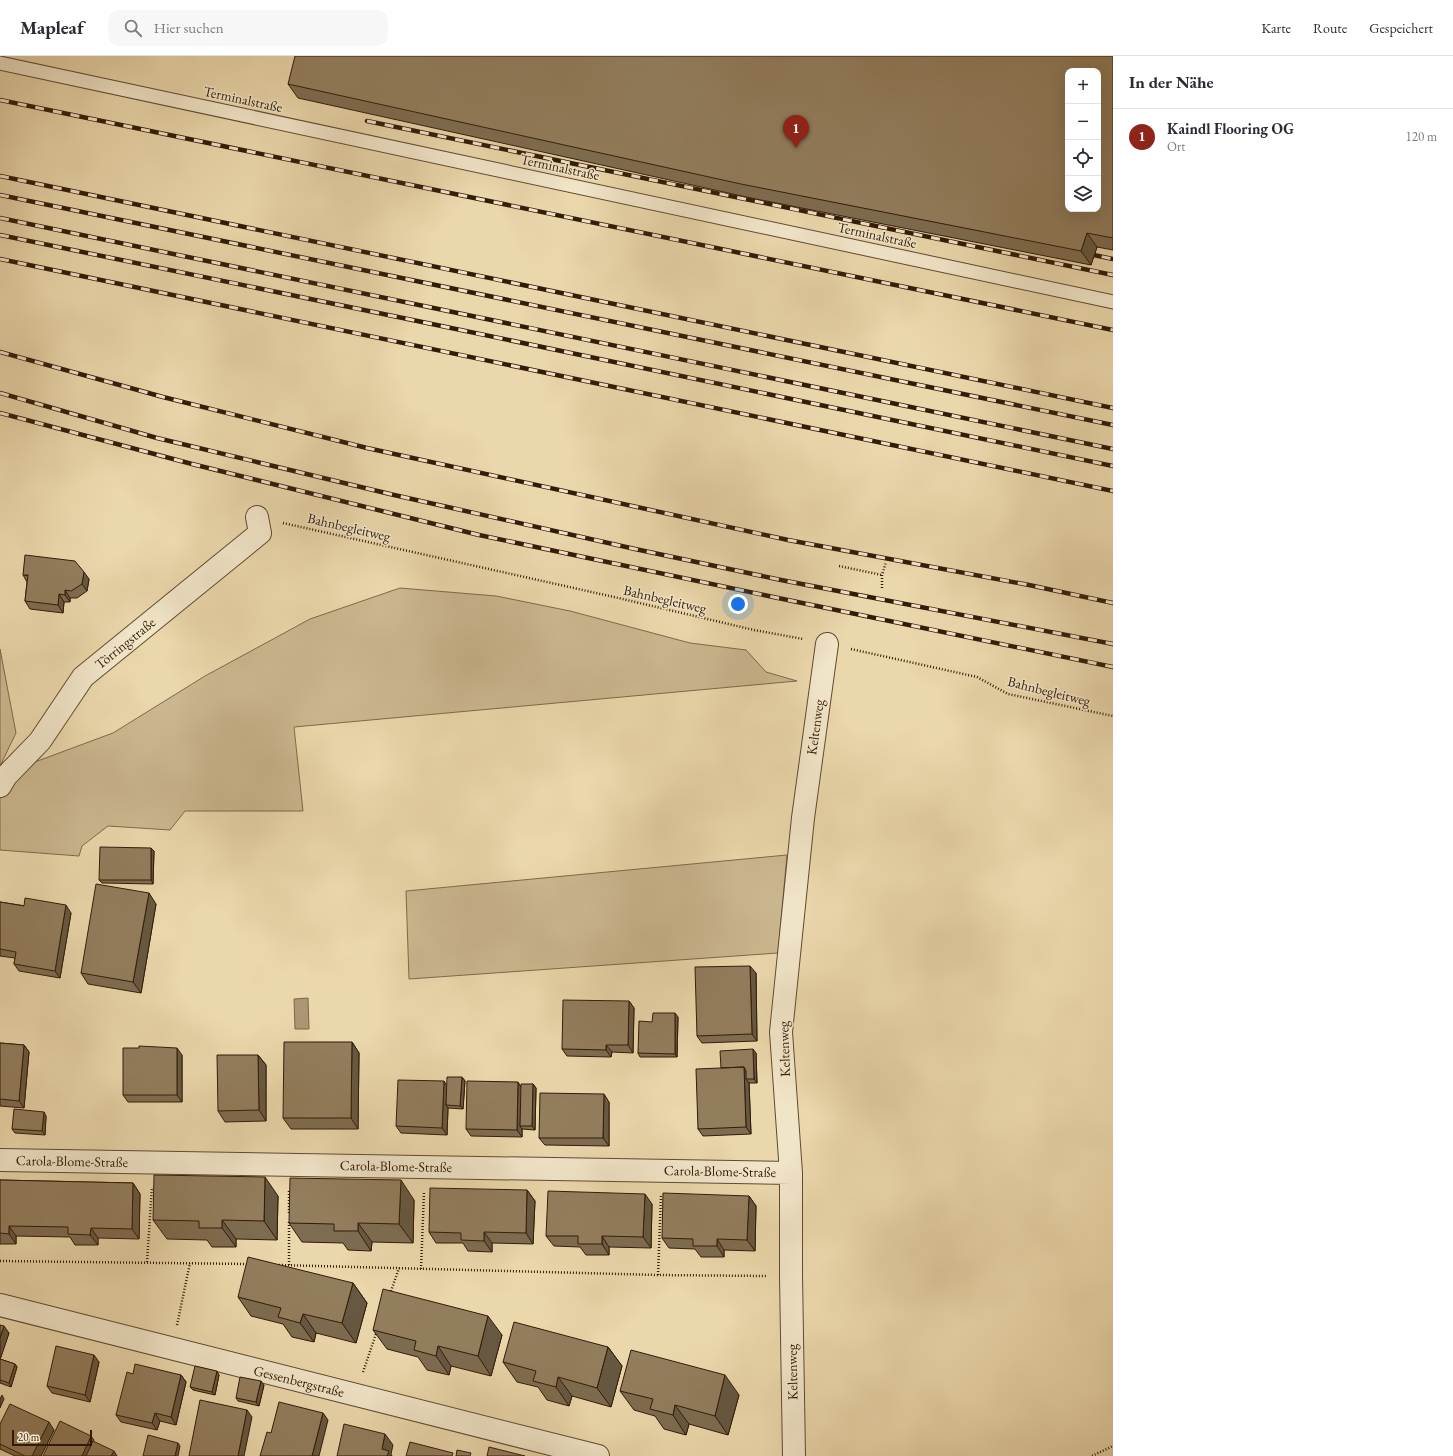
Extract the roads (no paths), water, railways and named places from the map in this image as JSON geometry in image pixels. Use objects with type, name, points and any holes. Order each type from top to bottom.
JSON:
[{"type":"street","name":"Törringstraße","points":[[0,786],[6,776],[40,742],[83,677],[260,533],[257,517]]},
{"type":"street","name":"Keltenweg","points":[[794,1456],[791,1173],[781,1032],[802,818],[827,644]]},
{"type":"street","name":"Carola-Blome-Straße","points":[[0,1160],[791,1173]]},
{"type":"street","name":"Gessenbergstraße","points":[[0,1306],[598,1456]]},
{"type":"lane","name":"Terminalstraße","points":[[0,63],[1113,302]]},
{"type":"railway","points":[[0,100],[1113,330]]},
{"type":"railway","points":[[367,121],[1113,275]]},
{"type":"railway","points":[[0,176],[1113,408]]},
{"type":"railway","points":[[0,195],[1113,425]]},
{"type":"railway","points":[[0,218],[1113,449]]},
{"type":"railway","points":[[0,235],[1113,466]]},
{"type":"railway","points":[[1084,253],[1113,259]]},
{"type":"railway","points":[[0,259],[1113,491]]},
{"type":"railway","points":[[0,352],[163,397],[367,448],[788,540],[1029,585],[1113,603]]},
{"type":"railway","points":[[0,393],[157,438],[394,495],[781,580],[1113,644]]},
{"type":"railway","points":[[0,413],[192,464],[479,535],[1113,667]]},
{"type":"place","name":"Kaindl Flooring OG","points":[[796,148]]}]
